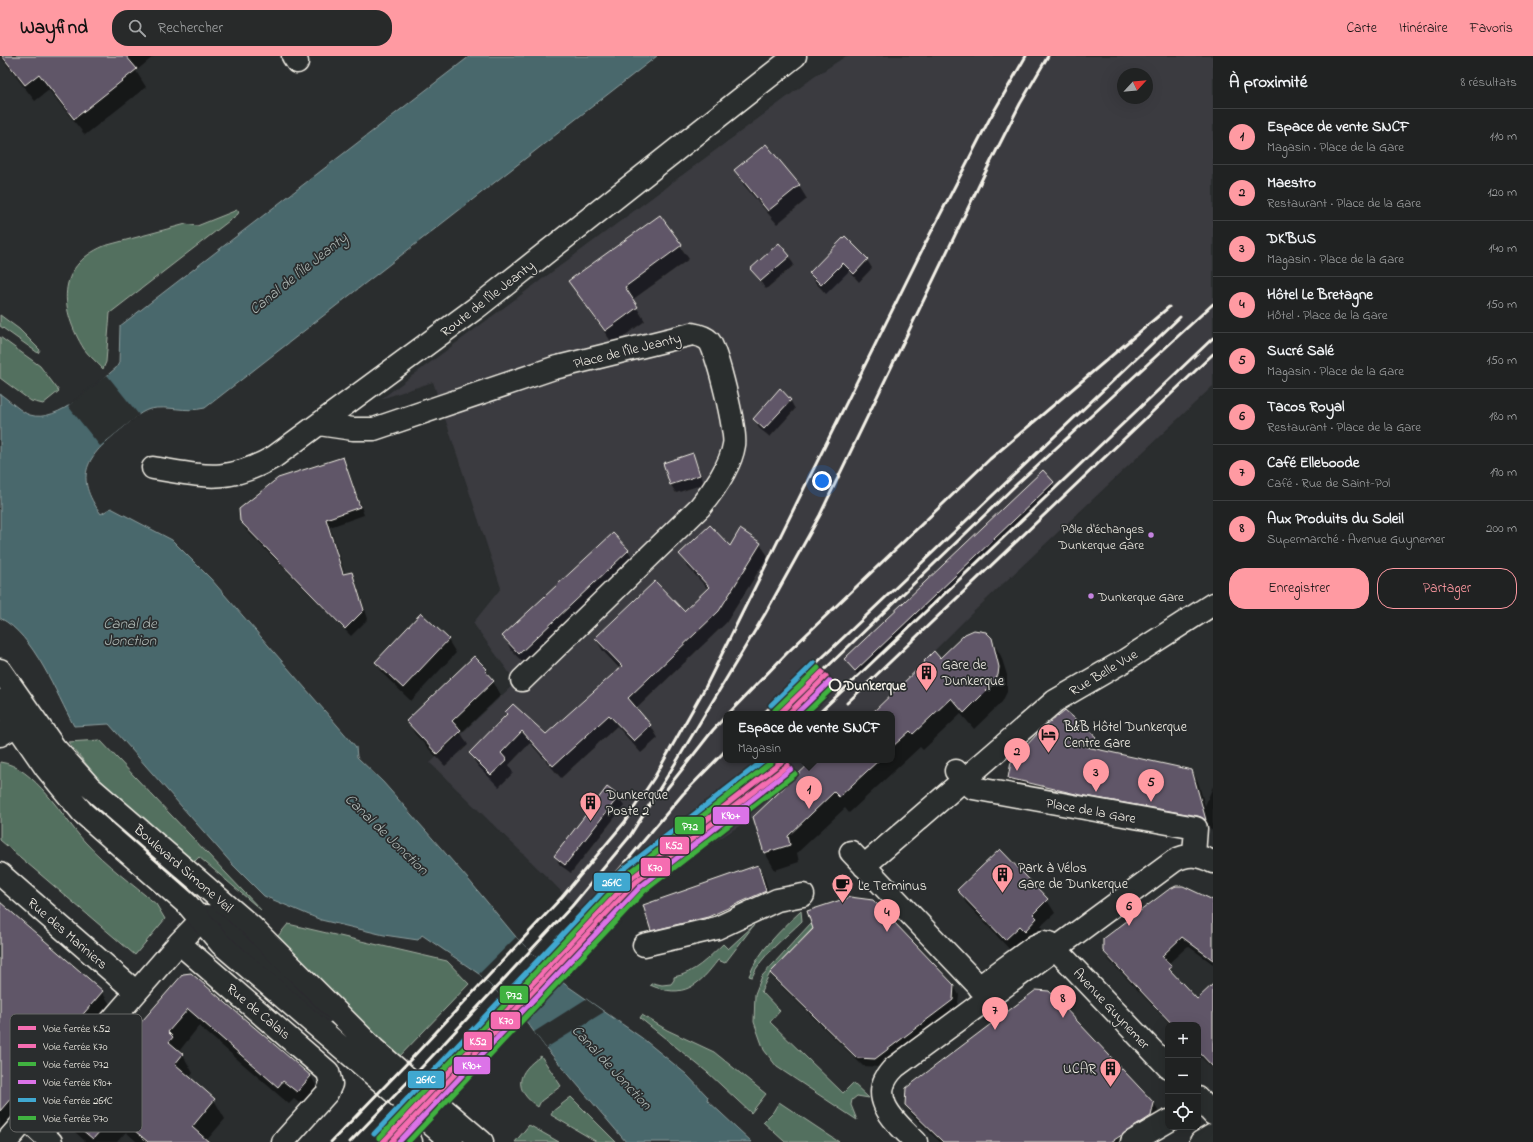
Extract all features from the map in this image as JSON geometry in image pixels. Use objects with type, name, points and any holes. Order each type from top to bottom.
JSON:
[{"type":"street","name":"Route de l'Île Jeanty","points":[[153,468],[216,476],[246,472],[274,457],[476,308],[795,56]]},
{"type":"street","name":"Place de l'Île Jeanty","points":[[319,424],[353,429],[374,429],[565,365],[600,358],[692,334],[705,338],[710,342],[718,366],[735,433],[734,448],[718,482],[700,507],[522,680]]},
{"type":"street","name":"Rue Belle Vue","points":[[960,775],[999,748],[1055,701],[1124,661],[1213,604]]},
{"type":"street","name":"Boulevard Simone Veil","points":[[3,674],[60,754],[90,787],[252,927],[374,1049]]},
{"type":"street","name":"Boulevard Simone Veil","points":[[0,701],[8,730],[49,772],[76,806],[188,904],[221,944],[452,1142]]},
{"type":"street","points":[[8,730],[24,717],[24,705]]},
{"type":"street","points":[[960,775],[857,859],[984,992]]},
{"type":"street","name":"Place de la Gare","points":[[916,1142],[891,1117],[884,1104],[882,1093],[886,1077],[895,1067],[984,992],[1057,949],[1174,861],[1185,856],[1204,858],[1196,828],[973,788],[960,775]]},
{"type":"street","name":"Rue des Mariniers","points":[[0,874],[136,992]]},
{"type":"street","points":[[644,946],[717,928],[777,900],[803,895]]},
{"type":"street","name":"Boulevard Simone Veil","points":[[200,920],[208,915],[214,917],[307,997],[374,1049],[482,1142]]},
{"type":"street","points":[[117,1014],[200,920]]},
{"type":"street","name":"Rue de Calais","points":[[179,943],[322,1065],[328,1072],[331,1084],[324,1096],[283,1142]]},
{"type":"street","name":"Avenue Guynemer","points":[[1057,949],[1165,1064]]},
{"type":"street","points":[[1132,1142],[1165,1123]]},
{"type":"street","points":[[6,1142],[15,1132]]},
{"type":"street","points":[[40,1132],[51,1142]]},
{"type":"street","points":[[1201,1142],[1213,1135]]},
{"type":"shaded area","points":[[846,56],[1213,56],[1213,386],[969,616],[924,661],[925,662],[874,711],[723,711],[723,763],[810,763],[753,817],[626,899],[603,935],[552,882],[430,763],[516,682],[473,623],[501,588],[433,382],[381,399],[814,77]]},
{"type":"green space","points":[[237,210],[239,211],[238,214],[110,313],[106,362],[103,369],[84,349],[70,319],[67,305],[67,291],[70,278],[77,265],[88,255],[104,246],[186,224],[197,226]]},
{"type":"green space","points":[[0,315],[19,329],[40,350],[38,353],[0,326]]},
{"type":"green space","points":[[0,337],[40,366],[59,391],[43,404],[31,401],[0,378]]},
{"type":"green space","points":[[100,740],[261,910],[199,857],[193,863],[103,784],[68,742]]},
{"type":"green space","points":[[0,762],[13,766],[25,773],[36,783],[47,794],[85,842],[119,874],[156,904],[165,919],[135,955],[0,840]]},
{"type":"green space","points":[[801,911],[802,921],[767,954],[761,961],[752,977],[749,976],[765,949],[778,933]]},
{"type":"green space","points":[[811,923],[813,928],[770,973],[761,991],[780,1011],[770,1022],[843,1093],[853,1083],[869,1098],[857,1096],[852,1100],[851,1105],[857,1120],[777,1067],[764,1050],[754,1022],[755,994],[762,976]]},
{"type":"green space","points":[[288,924],[447,961],[469,984],[398,1058],[277,937]]},
{"type":"green space","points":[[754,925],[725,963],[718,960],[704,977],[690,988],[672,991],[650,985],[653,983],[662,985],[671,984],[674,977],[682,975],[695,968],[723,944],[728,949]]},
{"type":"green space","points":[[642,1015],[667,1030],[714,1052],[766,1094],[751,1113],[707,1072],[640,1018]]},
{"type":"green space","points":[[541,1056],[561,1086],[541,1101],[538,1107],[524,1094],[521,1087],[521,1081],[527,1068]]},
{"type":"green space","points":[[571,1097],[616,1142],[597,1142],[551,1115],[553,1111]]},
{"type":"green space","points":[[779,1102],[839,1142],[785,1142],[763,1122],[773,1112]]},
{"type":"green space","points":[[529,1125],[559,1142],[515,1142]]},
{"type":"water","name":"Canal de Jonction","points":[[470,56],[657,56],[205,408],[190,410],[157,408],[146,410],[134,418],[99,449],[92,458],[86,478],[88,488],[92,501],[101,514],[111,508],[172,540],[211,579],[356,747],[357,757],[383,782],[468,879],[516,937],[559,980],[642,1038],[686,1074],[708,1097],[707,1100],[752,1142],[626,1142],[546,1048],[523,1017],[479,974],[422,935],[418,940],[384,935],[321,920],[264,896],[233,865],[109,724],[74,726],[52,682],[34,651],[12,626],[0,618],[0,394],[19,409],[30,415],[41,416],[52,414],[76,401],[116,368],[119,363],[120,326]]},
{"type":"pier","points":[[107,375],[139,415],[100,446],[68,406]]},
{"type":"pier","points":[[516,937],[559,980],[523,1017],[479,974]]},
{"type":"pier","points":[[586,999],[604,1012],[546,1048],[534,1032]]},
{"type":"building","points":[[2,56],[126,56],[137,69],[74,119],[39,74],[25,85]]},
{"type":"building","points":[[766,144],[800,185],[768,211],[734,170]]},
{"type":"building","points":[[660,215],[682,245],[625,287],[638,307],[605,331],[568,281]]},
{"type":"building","points":[[845,236],[868,259],[854,274],[843,263],[821,285],[809,273]]},
{"type":"building","points":[[779,243],[790,256],[761,281],[750,269]]},
{"type":"building","points":[[780,388],[791,400],[764,429],[753,419]]},
{"type":"building","points":[[693,453],[700,475],[670,485],[663,463]]},
{"type":"building","points":[[343,457],[360,507],[326,519],[343,574],[352,572],[364,610],[345,629],[240,521],[239,509],[278,478]]},
{"type":"building","points":[[1043,470],[1054,482],[855,671],[844,659]]},
{"type":"building","points":[[710,525],[730,546],[740,529],[761,543],[719,611],[628,698],[651,725],[634,741],[609,715],[553,766],[522,731],[501,753],[507,760],[491,775],[469,753],[507,714],[505,712],[513,704],[546,734],[622,666],[595,638],[655,581],[684,611],[709,587],[679,554]]},
{"type":"building","points":[[613,533],[629,550],[519,654],[502,636]]},
{"type":"building","points":[[421,613],[449,639],[403,688],[375,662]]},
{"type":"building","name":"Gare de Dunkerque","points":[[974,630],[986,632],[992,638],[999,667],[998,675],[992,685],[964,713],[951,698],[913,734],[910,731],[895,744],[895,711],[874,711],[925,662],[924,661],[934,651],[940,658],[965,634]]},
{"type":"building","points":[[474,656],[487,669],[485,671],[494,681],[452,721],[461,731],[437,754],[406,721]]},
{"type":"building","points":[[1065,710],[1096,737],[1087,747],[1192,770],[1206,820],[1198,816],[1080,795],[1008,778],[1011,762],[1039,732]]},
{"type":"building","points":[[810,763],[876,763],[839,797],[834,792],[788,836],[790,845],[764,853],[753,817]]},
{"type":"building","name":"Dunkerque Poste 2","points":[[607,787],[619,796],[565,865],[554,856]]},
{"type":"building","name":"Park à Vélos Gare de Dunkerque","points":[[1000,849],[1048,899],[1033,914],[1037,918],[1025,931],[1020,926],[1005,940],[957,890]]},
{"type":"building","points":[[758,865],[766,891],[708,917],[651,931],[643,905]]},
{"type":"building","points":[[1176,886],[1183,886],[1213,900],[1213,960],[1182,937],[1162,956],[1172,967],[1169,969],[1197,999],[1213,984],[1213,1067],[1201,1054],[1201,1022],[1170,1022],[1103,951],[1103,939],[1168,890]]},
{"type":"building","points":[[850,897],[873,900],[954,985],[953,1000],[875,1059],[857,1058],[770,973],[813,929],[807,911]]},
{"type":"building","points":[[0,902],[103,991],[83,1014],[10,1014],[10,1099],[0,1111]]},
{"type":"building","points":[[191,973],[311,1076],[297,1092],[283,1081],[278,1087],[188,1009],[168,1032],[173,1037],[169,1042],[183,1054],[175,1064],[215,1099],[192,1127],[209,1142],[148,1142],[136,1132],[142,1132],[142,1021],[183,974]]},
{"type":"building","points":[[1036,990],[1049,991],[1154,1103],[1151,1116],[1111,1142],[943,1142],[905,1105],[906,1088]]},
{"type":"building","points":[[85,1132],[99,1132],[93,1139]]},
{"type":"railway","points":[[331,1142],[411,1059],[562,897],[624,823],[654,778],[706,686],[925,244],[989,120],[1026,56]]},
{"type":"railway","points":[[628,839],[765,614],[820,515],[984,175],[1020,104],[1048,56]]},
{"type":"railway","points":[[822,672],[1018,483],[1213,304]]},
{"type":"railway","points":[[731,711],[787,653],[990,459],[1169,307]]},
{"type":"railway","points":[[766,711],[1180,317]]},
{"type":"railway","points":[[821,711],[1213,338]]},
{"type":"railway","points":[[847,703],[1213,354]]},
{"type":"railway","points":[[662,795],[723,719]]},
{"type":"railway","points":[[598,895],[683,794],[723,753]]},
{"type":"railway","points":[[611,899],[683,827],[759,763]]},
{"type":"railway","points":[[350,1142],[572,906],[631,835]]},
{"type":"rail line","name":"261C","points":[[771,705],[814,663]]},
{"type":"rail line","name":"P72","points":[[775,710],[818,668]]},
{"type":"rail line","name":"K52","points":[[782,711],[822,672]]},
{"type":"rail line","name":"K70","points":[[791,711],[826,676]]},
{"type":"rail line","name":"K90+","points":[[799,711],[830,681]]},
{"type":"rail line","name":"P70","points":[[808,711],[835,685]]},
{"type":"rail line","name":"261C","points":[[374,1134],[624,869],[760,763]]},
{"type":"rail line","name":"P72","points":[[379,1138],[628,874],[770,763]]},
{"type":"rail line","name":"K52","points":[[383,1142],[632,878],[780,763]]},
{"type":"rail line","name":"K70","points":[[391,1142],[636,882],[788,765]]},
{"type":"rail line","name":"K90+","points":[[399,1142],[640,887],[791,769]]},
{"type":"rail line","name":"P70","points":[[408,1142],[644,891],[795,774]]},
{"type":"place","name":"Pôle d'échanges Dunkerque Gare","points":[[1151,535]]},
{"type":"place","name":"Dunkerque Gare","points":[[1091,596]]},
{"type":"place","name":"Dunkerque","points":[[835,685]]},
{"type":"place","name":"Gare de Dunkerque","points":[[926,692]]},
{"type":"place","name":"B&B Hôtel Dunkerque Centre Gare","points":[[1048,754]]},
{"type":"place","name":"Maestro","points":[[1017,771]]},
{"type":"place","name":"DK'BUS","points":[[1096,792]]},
{"type":"place","name":"Sucré Salé","points":[[1151,802]]},
{"type":"place","name":"Espace de vente SNCF","points":[[809,809]]},
{"type":"place","name":"Dunkerque Poste 2","points":[[590,822]]},
{"type":"place","name":"Park à Vélos Gare de Dunkerque","points":[[1003,894]]},
{"type":"place","name":"Le Terminus","points":[[843,904]]},
{"type":"place","name":"Tacos Royal","points":[[1129,926]]},
{"type":"place","name":"Hôtel Le Bretagne","points":[[887,932]]},
{"type":"place","name":"Aux Produits du Soleil","points":[[1063,1018]]},
{"type":"place","name":"Café Elleboode","points":[[995,1030]]},
{"type":"place","name":"UCAR","points":[[1111,1088]]},
{"type":"water label","name":"Canal de l'Île Jeanty","points":[[298,273]]}]
